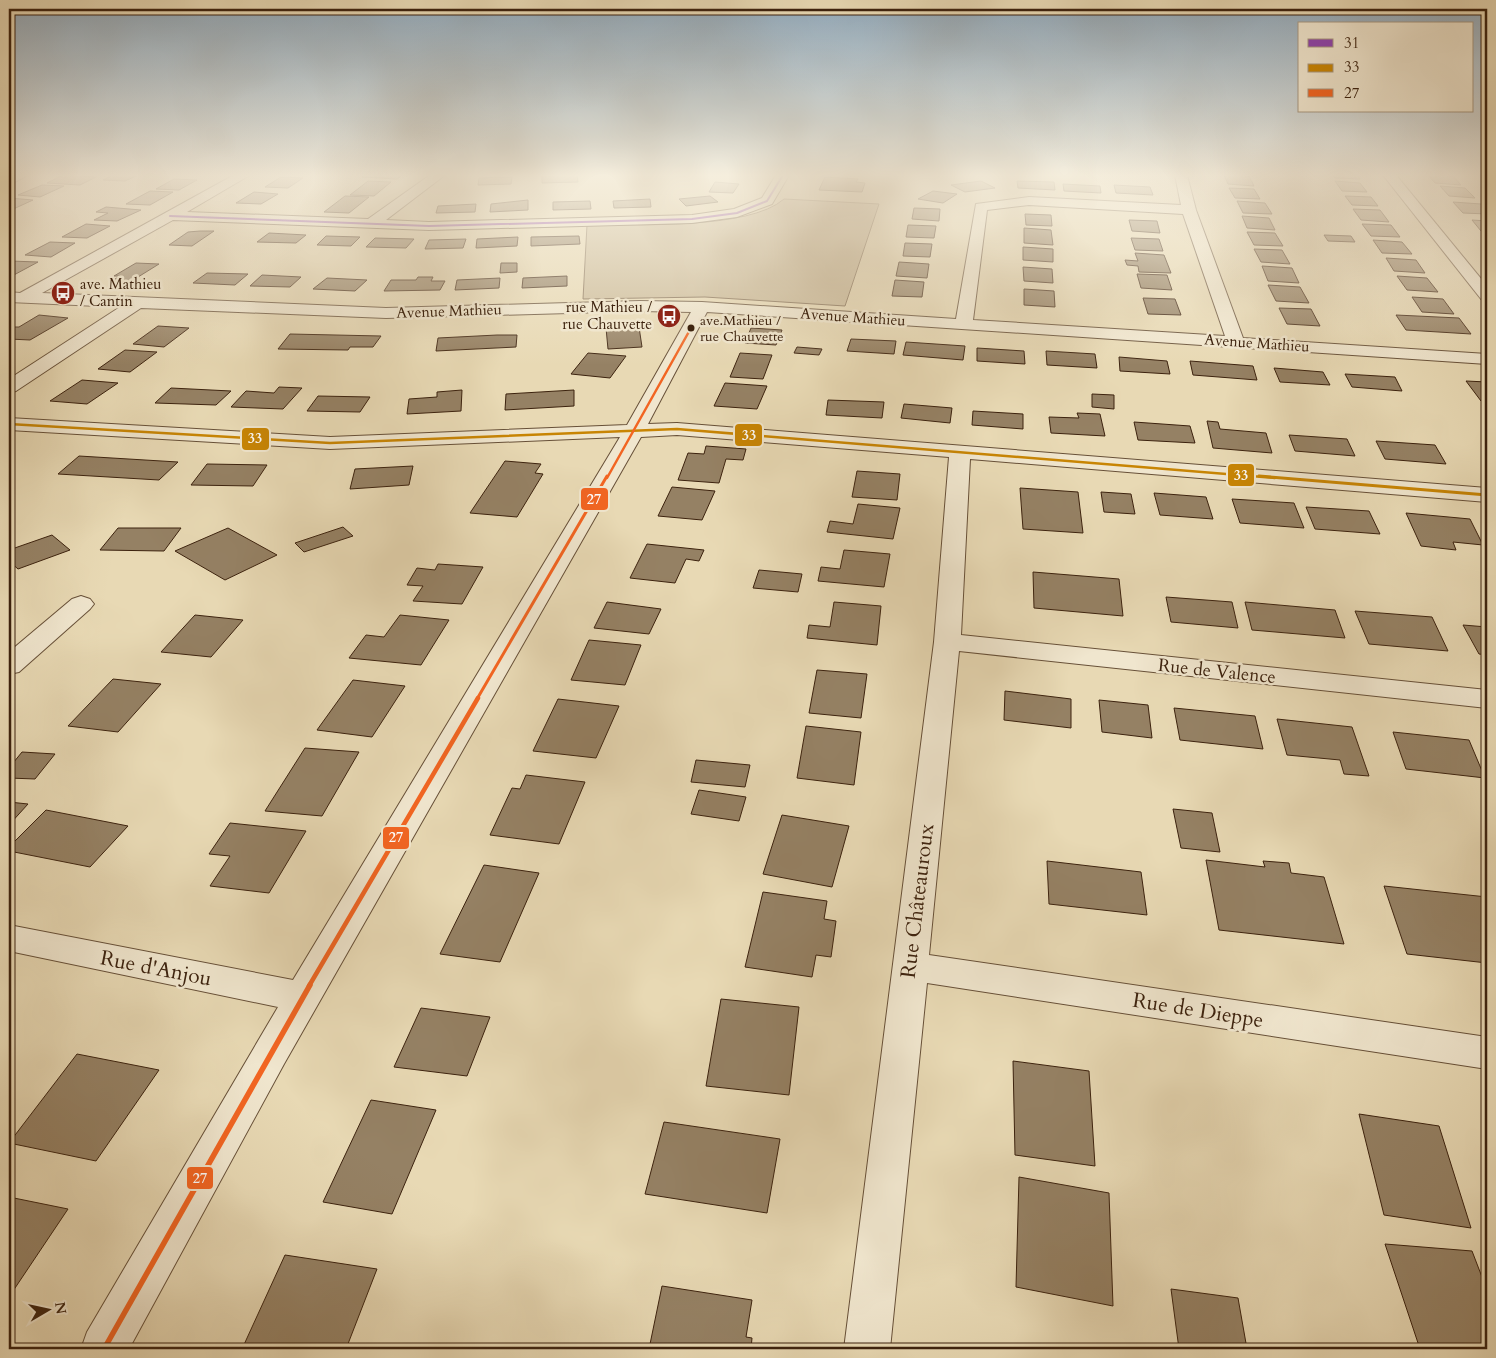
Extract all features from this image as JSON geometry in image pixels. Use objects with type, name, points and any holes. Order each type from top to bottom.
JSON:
[{"type":"street","points":[[15,298],[128,238]]},
{"type":"street","points":[[964,324],[976,238]]},
{"type":"street","points":[[1199,238],[1236,342]]},
{"type":"street","points":[[1440,238],[1487,296]]},
{"type":"street","name":"Avenue Mathieu","points":[[15,298],[386,313],[640,306],[702,307],[1487,359]]},
{"type":"street","points":[[9,387],[135,304]]},
{"type":"street","points":[[104,1349],[303,997],[635,429],[702,307]]},
{"type":"street","points":[[9,424],[330,443],[635,429],[677,429],[1487,495]]},
{"type":"street","name":"Rue Châteauroux","points":[[867,1349],[947,642],[960,451]]},
{"type":"street","points":[[9,666],[81,604]]},
{"type":"street","name":"Rue de Valence","points":[[947,642],[1487,699]]},
{"type":"street","name":"Rue d'Anjou","points":[[9,938],[303,997]]},
{"type":"street","name":"Rue de Dieppe","points":[[909,966],[1487,1053]]},
{"type":"shaded area","points":[[586,238],[868,238],[845,306],[705,297],[583,299]]},
{"type":"building","points":[[179,238],[203,238],[192,246],[169,245]]},
{"type":"building","points":[[262,238],[302,238],[296,243],[257,242]]},
{"type":"building","points":[[324,238],[359,238],[351,246],[317,245]]},
{"type":"building","points":[[375,238],[414,239],[406,248],[366,247]]},
{"type":"building","points":[[518,238],[517,246],[476,248],[477,239]]},
{"type":"building","points":[[531,238],[579,238],[580,244],[531,246]]},
{"type":"building","points":[[1024,238],[1052,238],[1053,245],[1024,243]]},
{"type":"building","points":[[1131,238],[1159,239],[1163,251],[1135,250]]},
{"type":"building","points":[[1250,238],[1278,238],[1283,246],[1254,245]]},
{"type":"building","points":[[1326,238],[1353,238],[1355,242],[1328,241]]},
{"type":"building","points":[[466,239],[463,248],[425,249],[429,240]]},
{"type":"building","points":[[1373,240],[1402,242],[1412,254],[1382,253]]},
{"type":"building","points":[[50,242],[75,243],[51,257],[25,255]]},
{"type":"building","points":[[905,243],[932,244],[930,257],[903,256]]},
{"type":"building","points":[[1023,247],[1053,249],[1053,262],[1023,260]]},
{"type":"building","points":[[1254,249],[1282,250],[1290,264],[1261,262]]},
{"type":"building","points":[[1135,253],[1164,255],[1171,273],[1139,272],[1138,266],[1127,265],[1125,260],[1138,261]]},
{"type":"building","points":[[1386,258],[1416,260],[1425,273],[1394,271]]},
{"type":"building","points":[[9,261],[38,262],[9,276]]},
{"type":"building","points":[[899,262],[929,264],[927,278],[896,276]]},
{"type":"building","points":[[136,263],[159,264],[130,282],[112,281],[120,276],[114,276]]},
{"type":"building","points":[[501,263],[517,263],[517,272],[500,273]]},
{"type":"building","points":[[1262,266],[1292,268],[1299,283],[1268,281]]},
{"type":"building","points":[[1023,267],[1052,269],[1053,283],[1024,281]]},
{"type":"building","points":[[207,273],[248,274],[235,285],[193,283]]},
{"type":"building","points":[[1137,274],[1167,275],[1172,290],[1141,288]]},
{"type":"building","points":[[262,275],[301,277],[290,287],[250,286]]},
{"type":"building","points":[[567,276],[567,286],[522,288],[523,278]]},
{"type":"building","points":[[1397,276],[1427,278],[1438,292],[1407,290]]},
{"type":"building","points":[[418,277],[433,277],[431,281],[445,281],[440,290],[384,291],[391,280],[416,280]]},
{"type":"building","points":[[327,278],[367,280],[355,291],[313,289]]},
{"type":"building","points":[[500,278],[499,288],[455,290],[457,280]]},
{"type":"building","points":[[895,280],[924,282],[922,297],[892,296]]},
{"type":"building","points":[[1268,285],[1300,287],[1309,303],[1276,301]]},
{"type":"building","points":[[1024,289],[1054,291],[1055,307],[1024,305]]},
{"type":"building","points":[[1412,297],[1443,299],[1454,314],[1422,312]]},
{"type":"building","points":[[1143,298],[1175,299],[1181,315],[1148,314]]},
{"type":"building","points":[[1279,308],[1311,309],[1320,326],[1287,324]]},
{"type":"building","points":[[39,315],[68,318],[30,340],[9,339],[9,335],[12,333],[9,332],[9,327],[19,327]]},
{"type":"building","points":[[1396,315],[1459,318],[1471,334],[1406,330]]},
{"type":"building","points":[[158,326],[189,328],[164,347],[133,344]]},
{"type":"building","points":[[639,327],[642,347],[608,349],[606,328]]},
{"type":"building","points":[[751,328],[782,330],[776,345],[745,343]]},
{"type":"building","points":[[290,334],[381,336],[373,347],[350,347],[348,350],[278,349]]},
{"type":"building","points":[[517,335],[516,347],[436,351],[438,338]]},
{"type":"building","points":[[851,339],[896,341],[894,354],[847,351]]},
{"type":"building","points":[[906,342],[965,346],[963,360],[903,355]]},
{"type":"building","points":[[797,347],[822,349],[819,355],[794,353]]},
{"type":"building","points":[[977,348],[1024,351],[1025,364],[977,361]]},
{"type":"building","points":[[125,350],[157,352],[130,372],[98,369]]},
{"type":"building","points":[[1046,351],[1095,354],[1097,368],[1047,365]]},
{"type":"building","points":[[588,353],[626,356],[610,378],[571,374]]},
{"type":"building","points":[[740,353],[772,355],[763,379],[730,377]]},
{"type":"building","points":[[1119,357],[1167,361],[1170,374],[1120,371]]},
{"type":"building","points":[[1190,361],[1253,366],[1257,380],[1193,375]]},
{"type":"building","points":[[1274,368],[1323,372],[1330,385],[1280,382]]},
{"type":"building","points":[[1345,374],[1395,377],[1402,391],[1352,387]]},
{"type":"building","points":[[82,380],[118,383],[87,404],[50,401]]},
{"type":"building","points":[[1466,381],[1487,382],[1487,401],[1481,401]]},
{"type":"building","points":[[725,383],[767,386],[757,409],[714,406]]},
{"type":"building","points":[[279,387],[302,388],[283,409],[231,407],[246,391],[274,393]]},
{"type":"building","points":[[171,388],[231,391],[216,405],[155,403]]},
{"type":"building","points":[[462,390],[461,411],[407,414],[409,399],[437,397],[437,392]]},
{"type":"building","points":[[574,390],[574,406],[505,410],[506,394]]},
{"type":"building","points":[[1092,394],[1114,395],[1114,409],[1092,407]]},
{"type":"building","points":[[318,396],[370,397],[360,412],[307,411]]},
{"type":"building","points":[[828,400],[884,402],[882,418],[826,415]]},
{"type":"building","points":[[904,404],[952,408],[950,423],[901,418]]},
{"type":"building","points":[[973,411],[1023,414],[1023,429],[972,425]]},
{"type":"building","points":[[1077,413],[1100,414],[1105,436],[1051,433],[1049,417],[1079,418]]},
{"type":"building","points":[[1207,421],[1218,422],[1220,429],[1266,433],[1272,453],[1213,448]]},
{"type":"building","points":[[1134,422],[1190,426],[1195,443],[1138,440]]},
{"type":"building","points":[[1289,435],[1347,439],[1355,456],[1295,451]]},
{"type":"building","points":[[1376,441],[1435,445],[1446,464],[1385,459]]},
{"type":"building","points":[[706,446],[746,449],[743,460],[726,459],[719,483],[678,480],[688,453],[704,454]]},
{"type":"building","points":[[79,456],[178,462],[159,480],[58,474]]},
{"type":"building","points":[[505,461],[541,464],[535,473],[543,474],[517,517],[470,513]]},
{"type":"building","points":[[207,464],[267,465],[253,486],[191,485]]},
{"type":"building","points":[[413,466],[409,485],[350,489],[355,469]]},
{"type":"building","points":[[857,471],[900,474],[897,500],[852,497]]},
{"type":"building","points":[[672,487],[715,491],[702,520],[658,516]]},
{"type":"building","points":[[1020,488],[1078,492],[1083,533],[1023,529]]},
{"type":"building","points":[[1101,492],[1131,494],[1135,514],[1104,512]]},
{"type":"building","points":[[1154,493],[1206,497],[1213,519],[1160,515]]},
{"type":"building","points":[[1232,499],[1294,503],[1304,528],[1240,523]]},
{"type":"building","points":[[858,504],[900,508],[893,539],[827,532],[830,521],[853,524]]},
{"type":"building","points":[[1306,507],[1369,511],[1380,534],[1315,529]]},
{"type":"building","points":[[1406,513],[1470,519],[1483,545],[1453,542],[1456,550],[1421,546]]},
{"type":"building","points":[[343,527],[353,536],[304,552],[295,543]]},
{"type":"building","points":[[118,528],[181,528],[164,551],[100,550]]},
{"type":"building","points":[[228,528],[277,555],[225,580],[175,551]]},
{"type":"building","points":[[52,535],[70,550],[18,569],[9,561],[9,550]]},
{"type":"building","points":[[647,544],[704,550],[699,561],[686,559],[675,583],[630,578]]},
{"type":"building","points":[[844,550],[890,554],[884,587],[818,581],[821,567],[840,569]]},
{"type":"building","points":[[438,564],[483,567],[462,604],[413,601],[423,586],[407,585],[417,568],[435,570]]},
{"type":"building","points":[[759,570],[802,574],[798,592],[753,588]]},
{"type":"building","points":[[1033,572],[1119,579],[1123,616],[1034,608]]},
{"type":"building","points":[[1166,597],[1232,602],[1238,628],[1171,622]]},
{"type":"building","points":[[607,602],[661,609],[649,634],[594,628]]},
{"type":"building","points":[[834,602],[881,606],[877,645],[807,638],[809,625],[830,627]]},
{"type":"building","points":[[1245,602],[1335,610],[1345,638],[1252,630]]},
{"type":"building","points":[[1355,611],[1432,617],[1448,651],[1369,644]]},
{"type":"building","points":[[195,615],[243,620],[211,657],[161,652]]},
{"type":"building","points":[[400,615],[449,620],[421,665],[349,658],[366,635],[384,637]]},
{"type":"building","points":[[1463,625],[1487,627],[1487,655],[1479,654]]},
{"type":"building","points":[[589,640],[641,645],[625,685],[571,680]]},
{"type":"building","points":[[817,670],[867,674],[861,718],[809,713]]},
{"type":"building","points":[[113,679],[161,684],[118,732],[68,726]]},
{"type":"building","points":[[353,680],[405,686],[372,737],[317,730]]},
{"type":"building","points":[[1005,691],[1071,699],[1071,728],[1004,720]]},
{"type":"building","points":[[558,699],[619,706],[596,758],[533,751]]},
{"type":"building","points":[[1099,700],[1148,705],[1152,738],[1102,732]]},
{"type":"building","points":[[1174,708],[1255,716],[1263,749],[1180,740]]},
{"type":"building","points":[[1277,719],[1352,727],[1369,776],[1344,774],[1340,760],[1287,755]]},
{"type":"building","points":[[806,726],[861,732],[854,785],[797,778]]},
{"type":"building","points":[[1393,732],[1469,740],[1485,778],[1406,769]]},
{"type":"building","points":[[305,748],[359,752],[322,816],[265,811]]},
{"type":"building","points":[[22,752],[55,754],[35,779],[9,778],[9,768]]},
{"type":"building","points":[[696,760],[750,765],[745,787],[691,782]]},
{"type":"building","points":[[526,775],[585,782],[559,844],[490,835],[512,788],[520,789]]},
{"type":"building","points":[[699,790],[746,797],[739,821],[691,814]]},
{"type":"building","points":[[9,802],[28,804],[9,825]]},
{"type":"building","points":[[1173,809],[1212,813],[1220,852],[1181,848]]},
{"type":"building","points":[[46,810],[128,826],[90,867],[9,851],[9,847]]},
{"type":"building","points":[[782,815],[849,826],[832,887],[763,874]]},
{"type":"building","points":[[230,823],[306,831],[269,893],[210,886],[230,856],[209,854]]},
{"type":"building","points":[[1206,860],[1265,867],[1263,861],[1289,863],[1291,873],[1324,877],[1344,944],[1219,930]]},
{"type":"building","points":[[1047,861],[1141,872],[1147,915],[1049,904]]},
{"type":"building","points":[[484,865],[539,873],[500,962],[440,954]]},
{"type":"building","points":[[1384,886],[1487,897],[1487,963],[1407,954]]},
{"type":"building","points":[[763,892],[827,901],[824,919],[836,921],[831,957],[816,955],[812,977],[745,967]]},
{"type":"building","points":[[721,999],[799,1007],[789,1095],[706,1086]]},
{"type":"building","points":[[421,1008],[490,1017],[467,1076],[394,1067]]},
{"type":"building","points":[[77,1054],[159,1070],[96,1161],[9,1143]]},
{"type":"building","points":[[1013,1061],[1089,1071],[1095,1166],[1015,1155]]},
{"type":"building","points":[[371,1100],[436,1110],[392,1214],[323,1202]]},
{"type":"building","points":[[1359,1114],[1439,1126],[1471,1228],[1384,1215]]},
{"type":"building","points":[[664,1122],[780,1139],[767,1213],[645,1194]]},
{"type":"building","points":[[1019,1177],[1109,1193],[1113,1306],[1016,1287]]},
{"type":"building","points":[[9,1197],[68,1209],[9,1297]]},
{"type":"building","points":[[1385,1244],[1472,1251],[1487,1290],[1487,1349],[1420,1349]]},
{"type":"building","points":[[285,1255],[377,1269],[346,1349],[242,1349]]},
{"type":"building","points":[[662,1286],[752,1300],[746,1337],[752,1338],[751,1349],[649,1349]]},
{"type":"building","points":[[1171,1289],[1238,1298],[1247,1349],[1179,1349]]},
{"type":"transit line","name":"27","points":[[104,1349],[270,1053],[635,429],[691,328]]},
{"type":"transit line","name":"33","points":[[9,424],[330,443],[677,429],[1487,495]]},
{"type":"place","name":"ave. Mathieu / Cantin","points":[[63,293]]},
{"type":"place","name":"rue Mathieu / rue Chauvette","points":[[669,316]]},
{"type":"place","name":"ave.Mathieu / rue Chauvette","points":[[691,328]]}]
